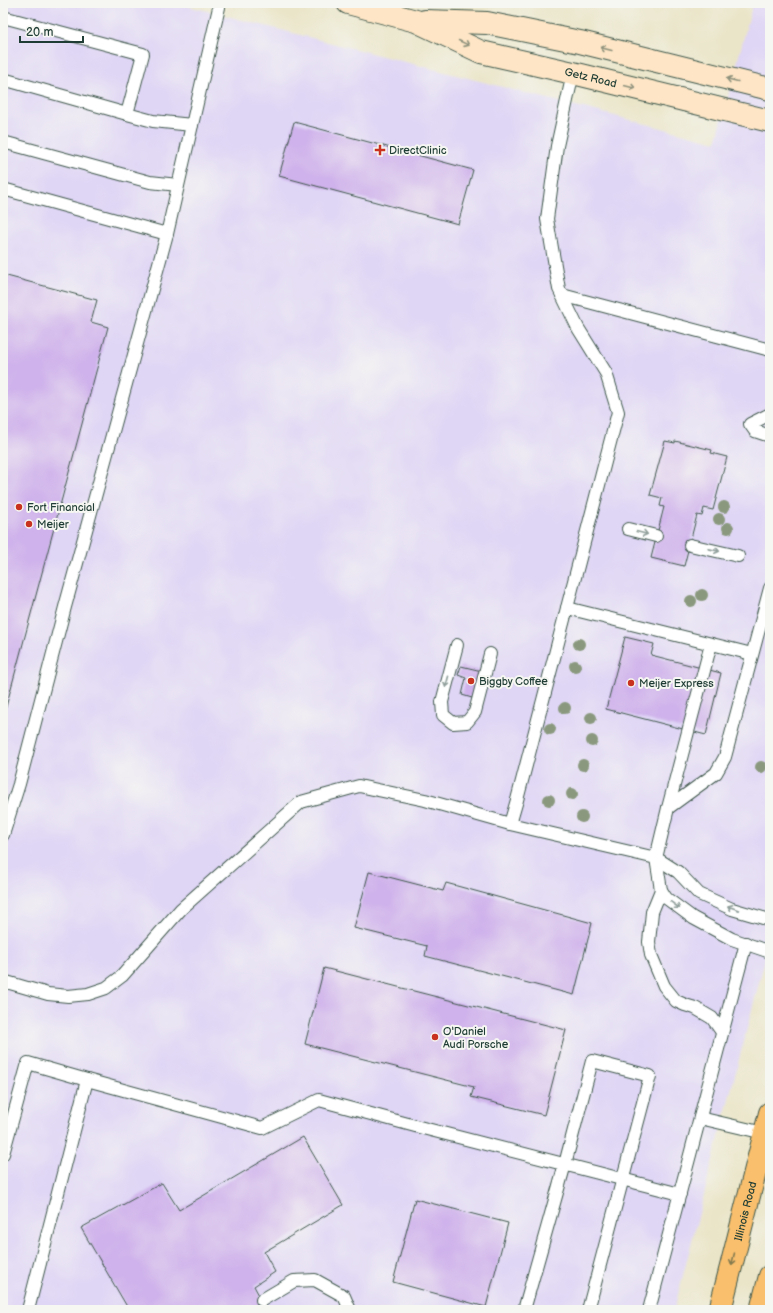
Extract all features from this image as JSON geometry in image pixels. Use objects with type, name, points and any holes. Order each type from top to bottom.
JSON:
[{"type":"main road","name":"Illinois Road","points":[[720,1310],[767,1123]]},
{"type":"main road","points":[[761,1310],[770,1276]]},
{"type":"street","name":"Getz Road","points":[[348,3],[416,21],[481,52],[770,121]]},
{"type":"street","name":"Getz Road","points":[[416,21],[487,23],[580,42],[770,89]]},
{"type":"lane","points":[[3,835],[19,784],[67,600],[167,234],[220,3]]},
{"type":"lane","points":[[3,16],[143,54],[127,114]]},
{"type":"lane","points":[[510,824],[568,608],[618,412],[606,373],[578,328],[559,289],[547,218],[557,146],[574,73]]},
{"type":"lane","points":[[3,79],[153,121],[192,125]]},
{"type":"lane","points":[[3,142],[150,182],[178,185]]},
{"type":"lane","points":[[3,189],[167,234]]},
{"type":"lane","points":[[562,295],[770,350]]},
{"type":"lane","points":[[770,414],[750,424],[755,431],[770,436]]},
{"type":"lane","points":[[628,529],[656,536]]},
{"type":"lane","points":[[690,545],[738,556]]},
{"type":"lane","points":[[668,808],[716,773],[724,757],[770,588]]},
{"type":"lane","points":[[568,608],[752,654]]},
{"type":"lane","points":[[711,644],[656,858],[661,890],[666,898],[693,918],[732,939],[770,952]]},
{"type":"lane","points":[[457,645],[442,702],[442,714],[453,723],[467,722],[475,712],[490,654]]},
{"type":"lane","points":[[3,981],[48,994],[68,996],[88,994],[106,988],[122,976],[181,909],[301,802],[359,786],[425,800],[510,824],[656,858],[678,872],[699,894],[732,908],[770,920]]},
{"type":"lane","points":[[661,890],[652,912],[648,942],[651,955],[664,986],[676,1001],[685,1006],[695,1008],[712,1018],[722,1032]]},
{"type":"lane","points":[[649,1310],[746,944]]},
{"type":"lane","points":[[524,1310],[592,1061],[650,1076],[588,1310]]},
{"type":"lane","points":[[3,1154],[28,1063],[262,1128],[319,1100],[680,1194]]},
{"type":"lane","points":[[28,1310],[87,1080]]},
{"type":"lane","points":[[700,1118],[767,1123]]},
{"type":"lane","points":[[262,1300],[294,1281],[315,1280],[344,1296],[350,1310]]},
{"type":"shaded area","points":[[3,3],[176,3],[716,142],[753,3],[770,3],[770,940],[674,1310],[3,1310]]},
{"type":"building","points":[[294,122],[473,170],[458,224],[279,176]]},
{"type":"building","name":"Meijer","points":[[3,275],[97,300],[91,322],[108,327],[3,718]]},
{"type":"building","points":[[665,441],[675,443],[675,441],[712,450],[711,453],[727,457],[713,510],[704,508],[702,516],[697,515],[684,566],[651,558],[664,507],[660,506],[662,498],[650,495]]},
{"type":"building","points":[[625,637],[654,644],[651,655],[721,673],[706,735],[606,709]]},
{"type":"building","name":"Biggby Coffee","points":[[461,666],[490,673],[472,698],[462,695],[466,678],[458,675]]},
{"type":"building","points":[[369,872],[443,891],[446,883],[592,923],[574,995],[425,956],[427,946],[354,928]]},
{"type":"building","name":"O'Daniel Audi Porsche","points":[[324,968],[566,1030],[544,1115],[471,1097],[474,1087],[305,1044]]},
{"type":"building","points":[[303,1137],[343,1205],[264,1252],[275,1272],[254,1286],[267,1310],[129,1310],[81,1228],[162,1183],[179,1210]]},
{"type":"building","points":[[415,1199],[508,1223],[486,1307],[393,1282]]},
{"type":"place","name":"DirectClinic","points":[[380,150]]},
{"type":"place","name":"Fort Financial","points":[[19,507]]},
{"type":"place","name":"Meijer","points":[[29,524]]},
{"type":"place","name":"Biggby Coffee","points":[[471,681]]},
{"type":"place","name":"Meijer Express","points":[[631,683]]},
{"type":"place","name":"O'Daniel Audi Porsche","points":[[435,1037]]}]
